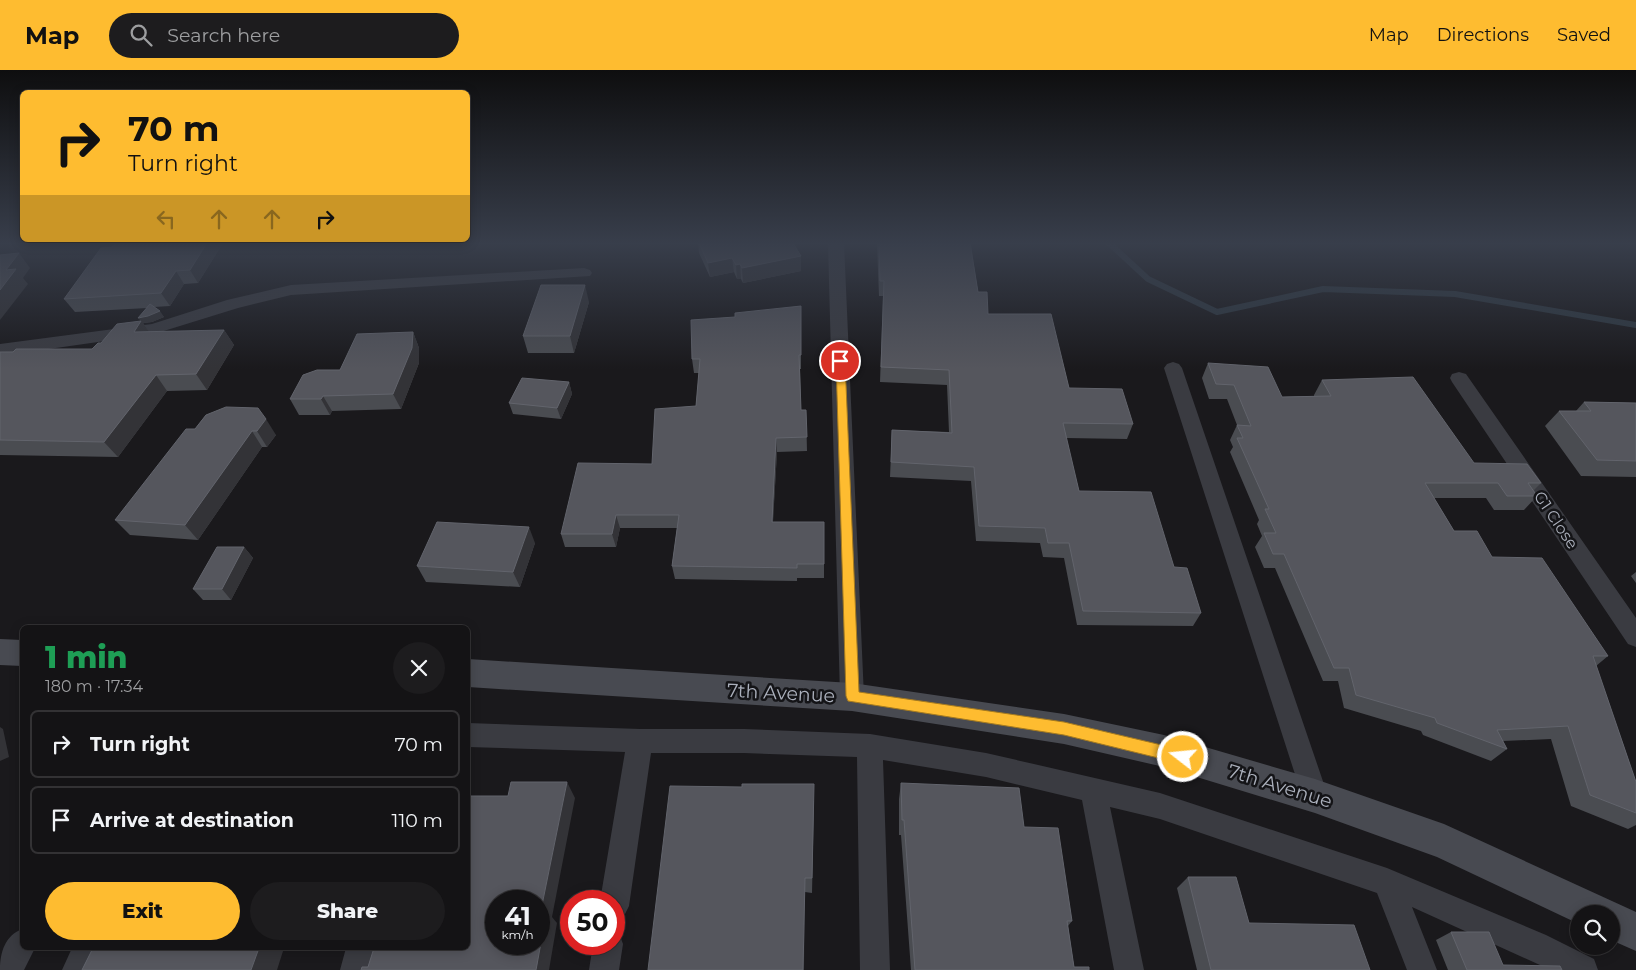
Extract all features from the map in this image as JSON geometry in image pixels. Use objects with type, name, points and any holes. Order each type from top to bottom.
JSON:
[{"type":"main road","points":[[0,652],[20,653]]},
{"type":"main road","name":"7th Avenue","points":[[470,672],[645,685],[852,696],[1064,729],[1164,752],[1315,796],[1444,842],[1580,905]]},
{"type":"main road","points":[[1620,924],[1636,932]]},
{"type":"street","points":[[0,350],[154,329],[233,304],[291,290],[377,285]]},
{"type":"street","points":[[837,285],[852,696]]},
{"type":"street","points":[[1173,368],[1315,796]]},
{"type":"street","name":"G1 Close","points":[[1458,378],[1636,637]]},
{"type":"street","points":[[470,735],[640,741],[744,741],[870,746],[986,765],[1160,806],[1388,882],[1535,946],[1582,970]]},
{"type":"street","points":[[617,890],[640,741]]},
{"type":"street","points":[[870,746],[875,970]]},
{"type":"street","points":[[1093,789],[1129,970]]},
{"type":"street","points":[[1388,882],[1422,970]]},
{"type":"street","points":[[8,970],[20,948]]},
{"type":"street","points":[[78,970],[87,950]]},
{"type":"street","points":[[354,970],[360,950]]},
{"type":"street","points":[[604,970],[606,955]]},
{"type":"building","points":[[74,285],[166,285],[161,293],[64,299]]},
{"type":"building","points":[[541,285],[585,285],[570,336],[523,336]]},
{"type":"building","points":[[884,285],[977,285],[978,292],[987,292],[988,314],[1051,314],[1069,388],[1122,389],[1133,424],[1063,423],[1079,491],[1151,492],[1174,567],[1187,568],[1201,613],[1083,611],[1069,543],[1048,543],[1045,528],[979,526],[974,467],[891,462],[892,430],[952,433],[949,370],[881,367]]},
{"type":"building","points":[[150,304],[160,311],[138,318]]},
{"type":"building","points":[[801,306],[801,355],[799,355],[801,410],[806,410],[807,437],[776,438],[772,522],[824,522],[824,564],[797,564],[797,568],[672,566],[679,515],[616,515],[612,534],[561,534],[578,463],[652,464],[655,409],[696,406],[700,359],[692,359],[691,320],[735,317],[735,313]]},
{"type":"building","points":[[141,321],[134,332],[224,330],[196,374],[156,375],[104,442],[0,440],[0,352],[13,352],[16,349],[92,349],[98,343],[101,343],[117,324]]},
{"type":"building","points":[[413,332],[412,348],[393,394],[323,396],[321,399],[290,399],[303,375],[317,370],[340,370],[357,334]]},
{"type":"building","points":[[1208,363],[1268,367],[1282,397],[1331,396],[1322,380],[1413,377],[1474,463],[1527,464],[1541,483],[1528,483],[1537,496],[1507,496],[1498,483],[1425,483],[1454,531],[1477,531],[1492,557],[1542,558],[1608,656],[1593,656],[1636,782],[1636,813],[1590,795],[1568,726],[1497,730],[1507,749],[1437,723],[1435,718],[1356,695],[1349,668],[1334,668],[1284,554],[1273,554],[1264,533],[1276,533],[1265,509],[1269,509],[1237,438],[1243,438],[1237,425],[1251,426],[1234,385],[1216,384]]},
{"type":"building","points":[[522,378],[569,382],[557,408],[509,403]]},
{"type":"building","points":[[1584,402],[1636,403],[1636,461],[1597,460],[1559,411],[1591,411]]},
{"type":"building","points":[[226,407],[258,408],[266,419],[257,431],[252,431],[185,525],[115,520],[186,429],[195,429],[206,415]]},
{"type":"building","points":[[437,522],[529,527],[513,572],[417,566]]},
{"type":"building","points":[[217,547],[244,547],[222,589],[193,589]]},
{"type":"building","points":[[511,782],[567,782],[545,890],[485,890],[485,955],[539,955],[536,970],[361,970],[362,967],[368,967],[373,950],[470,950],[470,796],[508,796]]},
{"type":"building","points":[[901,783],[1019,788],[1024,827],[1058,828],[1072,921],[1067,921],[1074,967],[1089,967],[1089,970],[915,970],[904,820],[902,820]]},
{"type":"building","points":[[742,784],[814,784],[812,878],[805,878],[803,970],[648,970],[670,786],[742,787]]},
{"type":"building","points":[[1188,877],[1236,877],[1249,923],[1354,925],[1370,970],[1211,970]]},
{"type":"building","points":[[1451,932],[1489,932],[1503,965],[1560,966],[1562,970],[1467,970]]},
{"type":"building","points":[[92,950],[258,950],[251,970],[82,970]]},
{"type":"waterway","points":[[1161,285],[1217,312],[1323,289],[1455,294],[1636,325]]},
{"type":"route","points":[[840,361],[852,696],[1064,729],[1183,757]]}]
